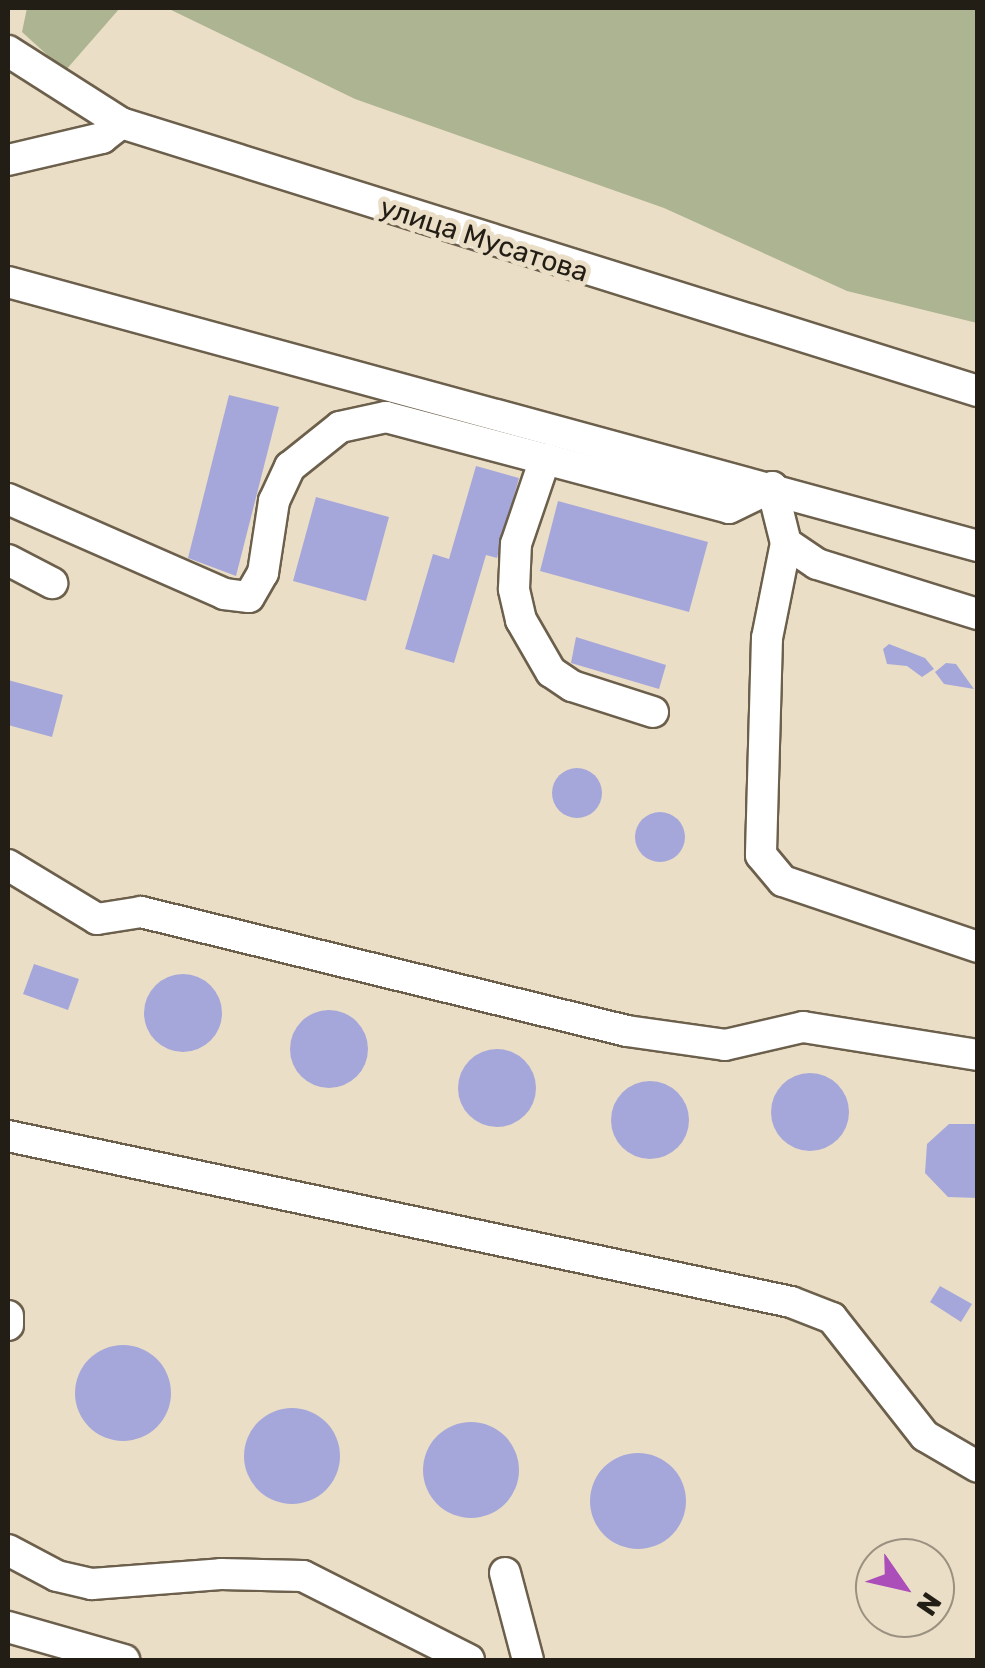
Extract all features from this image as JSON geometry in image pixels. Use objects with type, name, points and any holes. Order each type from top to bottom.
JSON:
[{"type":"street","name":"улица Мусатова","points":[[8,51],[120,123],[978,391]]},
{"type":"street","points":[[8,160],[102,138],[120,123]]},
{"type":"street","points":[[8,282],[978,546]]},
{"type":"street","points":[[8,498],[224,594],[249,597],[263,573],[274,501],[290,468],[340,426],[386,416],[730,508],[772,487]]},
{"type":"street","points":[[545,459],[516,544],[514,589],[521,620],[551,672],[572,686],[653,712]]},
{"type":"street","points":[[772,487],[786,543],[767,638],[761,855],[783,881],[978,947]]},
{"type":"street","points":[[786,543],[818,564],[978,614]]},
{"type":"street","points":[[8,560],[52,583]]},
{"type":"street","points":[[8,865],[97,919],[141,912],[627,1032],[725,1045],[804,1027],[978,1056]]},
{"type":"street","points":[[8,1136],[791,1302],[832,1318],[925,1436],[978,1467]]},
{"type":"street","points":[[8,1316],[8,1326]]},
{"type":"street","points":[[8,1550],[57,1576],[92,1584],[220,1574],[303,1576],[469,1660]]},
{"type":"street","points":[[505,1572],[528,1660]]},
{"type":"street","points":[[8,1627],[124,1660]]},
{"type":"green space","points":[[27,8],[120,8],[65,71],[22,32]]},
{"type":"green space","points":[[167,8],[977,8],[977,323],[847,291],[664,208],[355,99]]},
{"type":"building","points":[[229,395],[279,407],[236,576],[188,558]]},
{"type":"building","points":[[476,466],[519,478],[497,558],[486,555],[454,663],[405,649],[433,554],[449,559]]},
{"type":"building","points":[[316,497],[389,517],[366,601],[293,581]]},
{"type":"building","points":[[558,501],[708,542],[689,612],[540,571]]},
{"type":"building","points":[[576,637],[666,665],[659,689],[571,663]]},
{"type":"building","points":[[889,644],[925,658],[934,669],[922,677],[907,666],[887,664],[883,649]]},
{"type":"building","points":[[946,663],[956,664],[974,689],[944,684],[935,672]]},
{"type":"building","points":[[8,680],[63,695],[52,737],[8,725]]},
{"type":"building","points":[[577,768],[594,776],[602,793],[594,810],[577,818],[560,810],[552,793],[560,776]]},
{"type":"building","points":[[660,812],[677,820],[685,837],[677,854],[660,862],[643,854],[635,837],[643,820]]},
{"type":"building","points":[[34,964],[79,979],[68,1010],[23,994]]},
{"type":"building","points":[[175,974],[191,974],[216,991],[222,1013],[216,1035],[205,1046],[191,1052],[175,1052],[150,1035],[144,1021],[144,1005],[161,980]]},
{"type":"building","points":[[321,1010],[337,1010],[362,1027],[368,1049],[362,1071],[351,1082],[337,1088],[321,1088],[296,1071],[290,1057],[290,1041],[307,1016]]},
{"type":"building","points":[[489,1049],[505,1049],[530,1066],[536,1088],[530,1110],[519,1121],[505,1127],[489,1127],[464,1110],[458,1096],[458,1080],[475,1055]]},
{"type":"building","points":[[802,1073],[818,1073],[843,1090],[849,1112],[843,1134],[832,1145],[818,1151],[802,1151],[777,1134],[771,1120],[771,1104],[788,1079]]},
{"type":"building","points":[[642,1081],[658,1081],[683,1098],[689,1120],[683,1142],[672,1153],[658,1159],[642,1159],[617,1142],[611,1128],[611,1112],[628,1087]]},
{"type":"building","points":[[949,1124],[978,1124],[978,1198],[948,1197],[925,1173],[927,1144]]},
{"type":"building","points":[[940,1286],[972,1304],[961,1322],[930,1302]]},
{"type":"building","points":[[123,1345],[141,1349],[157,1359],[167,1375],[171,1393],[167,1411],[157,1427],[141,1437],[123,1441],[105,1437],[89,1427],[79,1411],[75,1393],[79,1375],[89,1359],[105,1349]]},
{"type":"building","points":[[292,1408],[310,1412],[326,1422],[336,1438],[340,1456],[336,1474],[326,1490],[310,1500],[292,1504],[274,1500],[258,1490],[248,1474],[244,1456],[248,1438],[258,1422],[274,1412]]},
{"type":"building","points":[[471,1422],[489,1426],[505,1436],[515,1452],[519,1470],[515,1488],[505,1504],[489,1514],[471,1518],[453,1514],[437,1504],[427,1488],[423,1470],[427,1452],[437,1436],[453,1426]]},
{"type":"building","points":[[638,1453],[656,1457],[672,1467],[682,1483],[686,1501],[682,1519],[672,1535],[656,1545],[638,1549],[620,1545],[604,1535],[594,1519],[590,1501],[594,1483],[604,1467],[620,1457]]}]
